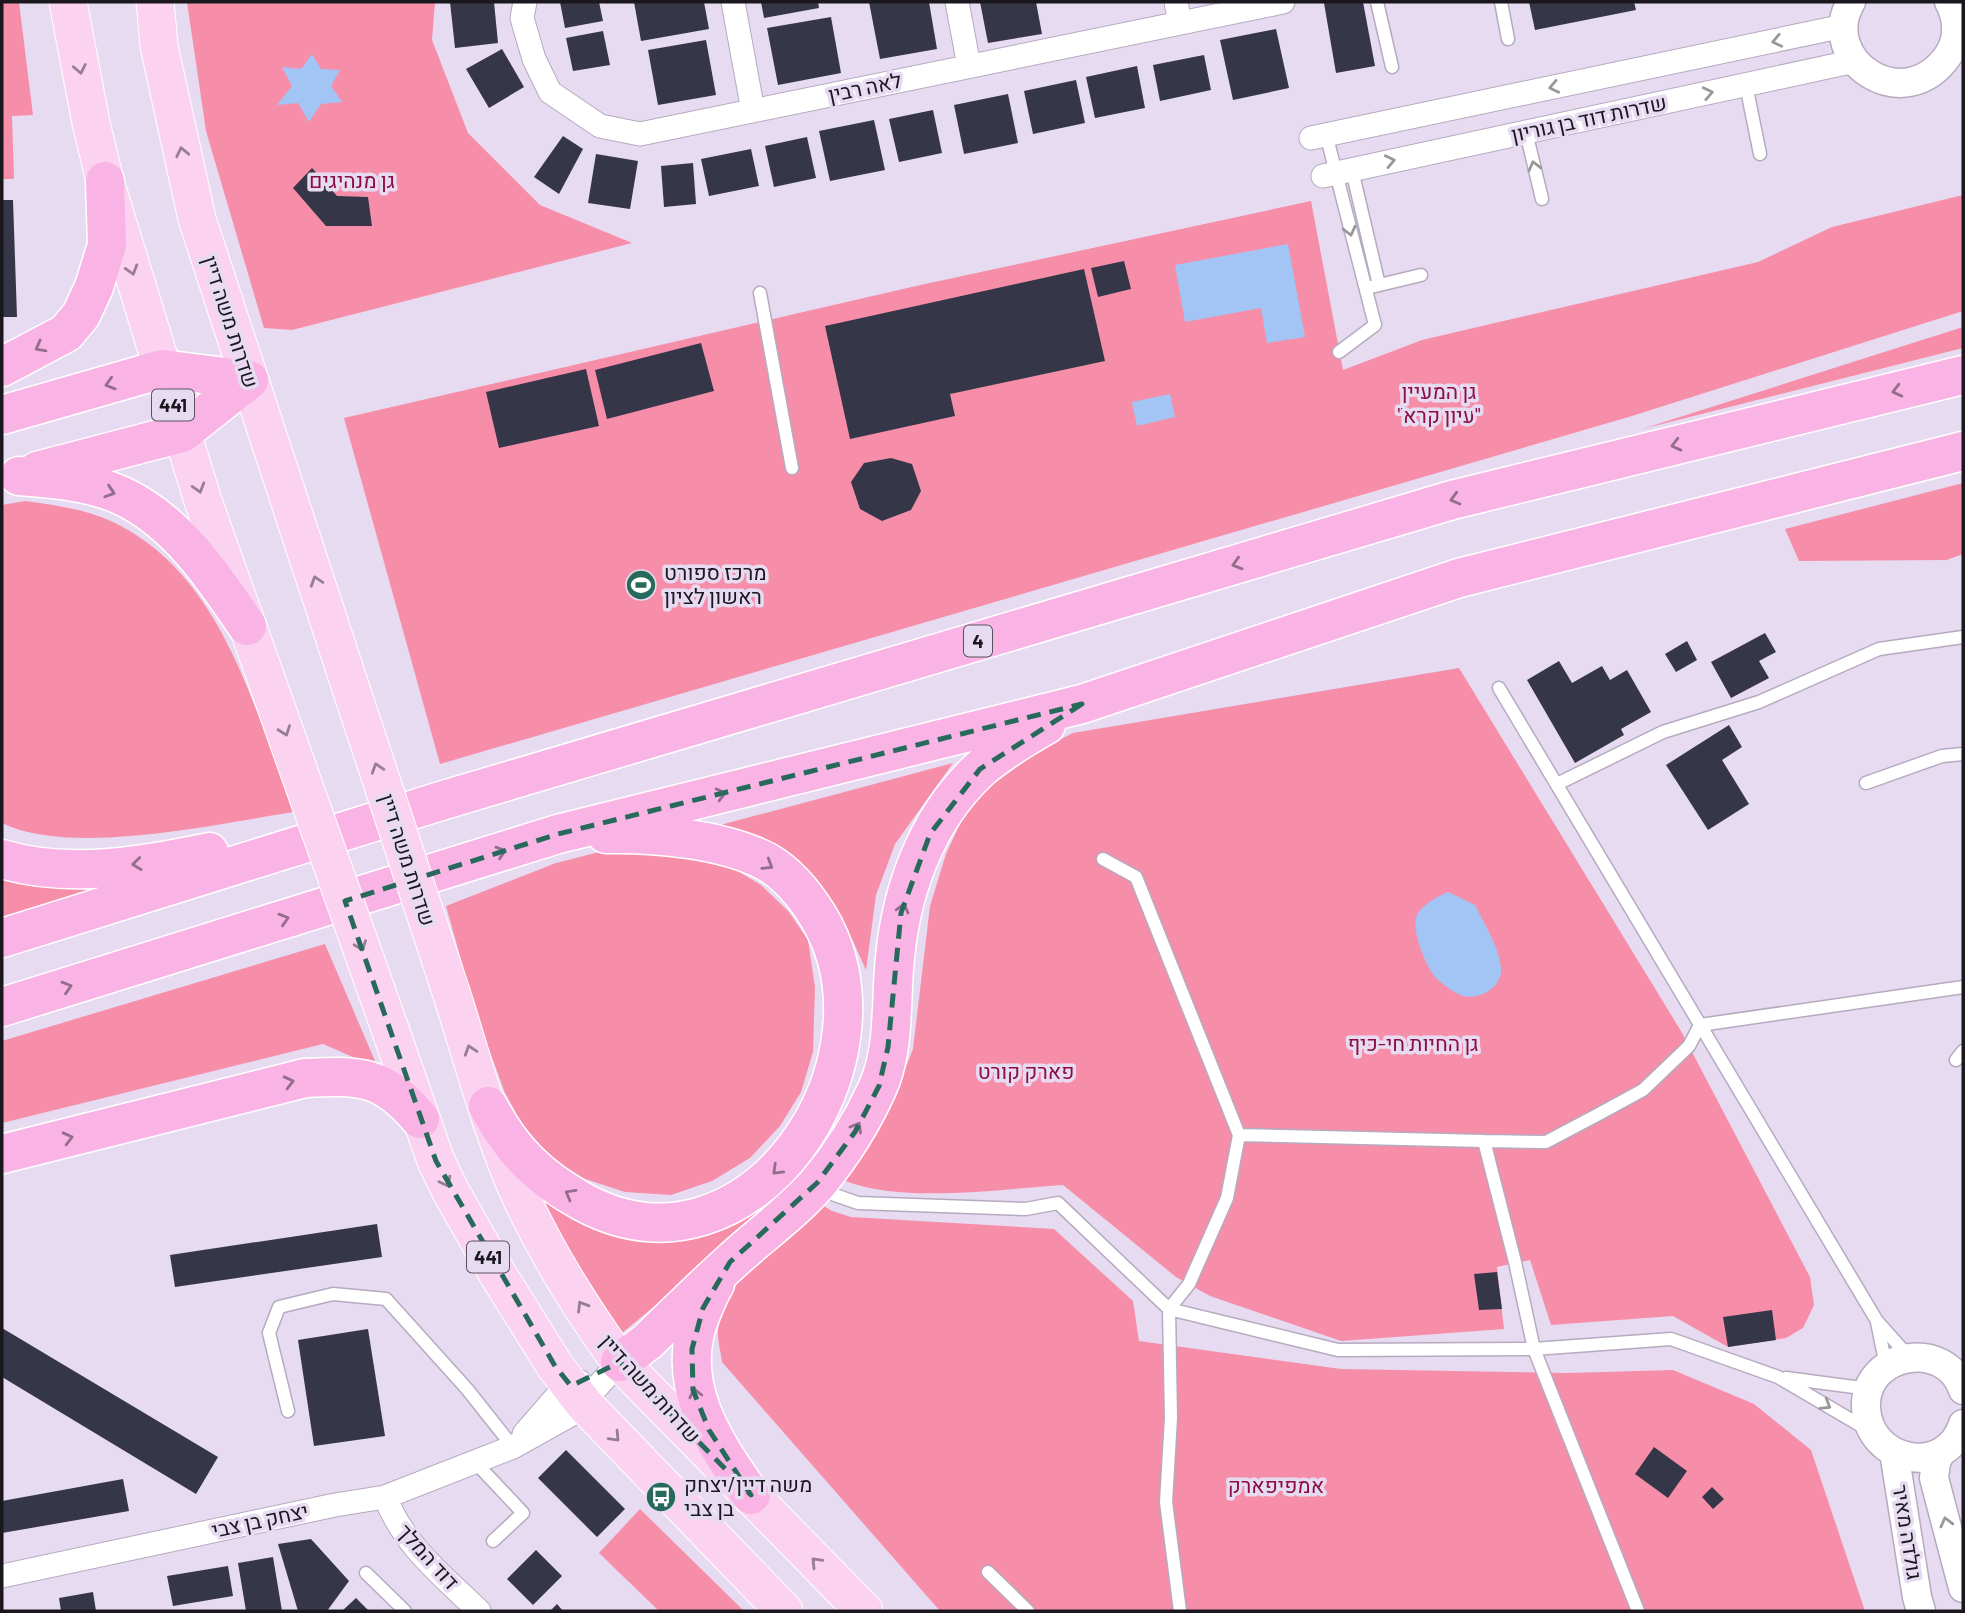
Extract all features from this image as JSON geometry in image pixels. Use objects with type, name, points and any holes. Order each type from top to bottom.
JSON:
[{"type":"highway","points":[[2,367],[66,333],[81,315],[94,287],[107,245],[105,181]]},
{"type":"highway","points":[[2,415],[162,369],[249,380]]},
{"type":"highway","name":"4","points":[[2,938],[444,800],[1452,500],[1963,374]]},
{"type":"highway","points":[[10,479],[182,433],[249,380]]},
{"type":"highway","points":[[2,1007],[558,834],[1082,704],[1459,578],[1963,451]]},
{"type":"highway","points":[[10,479],[89,485],[120,494],[146,510],[171,530],[194,554],[222,588],[247,626]]},
{"type":"highway","points":[[620,1363],[648,1342],[730,1262],[782,1218],[817,1183],[855,1132],[879,1086],[888,1047],[901,913],[930,834],[956,795],[981,769],[1002,752],[1082,704]]},
{"type":"highway","points":[[2,859],[33,866],[73,870],[175,859],[444,800]]},
{"type":"highway","points":[[488,1106],[511,1144],[527,1163],[549,1182],[594,1208],[616,1216],[642,1222],[670,1222],[733,1203],[761,1185],[787,1160],[812,1125],[830,1084],[842,1019],[839,963],[827,931],[792,882],[767,863],[734,849],[682,839],[613,834],[558,834]]},
{"type":"highway","points":[[2,1154],[305,1078],[349,1075],[376,1082],[404,1100],[420,1119]]},
{"type":"highway","points":[[730,1262],[711,1290],[696,1327],[692,1349],[693,1390],[709,1430],[751,1495]]},
{"type":"main road","name":"441","points":[[68,2],[105,181],[182,433],[247,626],[436,1161],[490,1261],[555,1366],[577,1395],[784,1611]]},
{"type":"main road","name":"שדרות משה דיין","points":[[155,2],[159,46],[197,219],[512,1175],[528,1211],[591,1320],[620,1363],[864,1611]]},
{"type":"street","name":"לאה רבין","points":[[525,2],[522,18],[534,59],[550,92],[600,126],[639,134],[969,66],[1178,12],[1283,2]]},
{"type":"street","points":[[733,2],[753,111]]},
{"type":"street","points":[[957,2],[969,66]]},
{"type":"street","points":[[1847,14],[1847,46],[1863,71],[1886,82],[1904,84],[1924,79],[1939,69],[1959,45],[1956,7]]},
{"type":"street","name":"שדרות דוד בן גוריון","points":[[1318,136],[1847,14]]},
{"type":"street","name":"שדרות דוד בן גוריון","points":[[1337,173],[1855,61]]},
{"type":"street","points":[[1963,1390],[1954,1373],[1953,1359],[1897,1362],[1876,1376],[1869,1389],[1866,1404],[1867,1419],[1873,1433],[1894,1452],[1917,1458],[1941,1452],[1953,1442],[1963,1424]]},
{"type":"street","name":"יצחק בן צבי","points":[[2,1576],[335,1505],[386,1497],[513,1447],[557,1396],[577,1395],[620,1363]]},
{"type":"street","name":"גולדה מאיר","points":[[1894,1452],[1921,1611]]},
{"type":"street","name":"גולדה מאיר","points":[[1941,1452],[1936,1462],[1934,1478],[1963,1588]]},
{"type":"street","name":"דוד המלך","points":[[386,1497],[395,1521],[413,1548],[479,1611]]},
{"type":"lane","points":[[1377,2],[1392,66]]},
{"type":"lane","points":[[1501,2],[1508,39]]},
{"type":"lane","points":[[1746,85],[1760,154]]},
{"type":"lane","points":[[1525,132],[1542,199]]},
{"type":"lane","points":[[1318,136],[1337,173],[1379,285]]},
{"type":"lane","points":[[1337,173],[1375,325],[1339,352]]},
{"type":"lane","points":[[1364,288],[1421,275]]},
{"type":"lane","points":[[760,293],[792,468]]},
{"type":"lane","points":[[1557,784],[1663,733],[1759,702],[1879,649],[1963,637]]},
{"type":"lane","points":[[1499,688],[1877,1321],[1897,1362]]},
{"type":"lane","points":[[1866,783],[1942,756],[1963,754]]},
{"type":"lane","points":[[1102,859],[1136,877],[1238,1135],[1227,1198],[1189,1284],[1169,1309],[1171,1418],[1166,1502],[1180,1611]]},
{"type":"lane","points":[[1700,1025],[1963,987]]},
{"type":"lane","points":[[1238,1135],[1546,1142],[1643,1090],[1689,1046],[1700,1025]]},
{"type":"lane","points":[[1484,1141],[1534,1349],[1638,1611]]},
{"type":"lane","points":[[817,1183],[832,1194],[858,1203],[1026,1209],[1058,1203],[1169,1309],[1338,1350],[1534,1349],[1671,1339],[1778,1377],[1873,1433]]},
{"type":"lane","points":[[288,1411],[269,1333],[279,1307],[333,1294],[386,1299],[467,1389],[513,1447]]},
{"type":"lane","points":[[1877,1321],[1897,1362]]},
{"type":"lane","points":[[1778,1377],[1869,1389]]},
{"type":"lane","points":[[476,1463],[523,1513],[493,1541]]},
{"type":"lane","points":[[988,1572],[1028,1611]]},
{"type":"lane","points":[[366,1573],[405,1611]]},
{"type":"highlighted area","points":[[1082,704],[980,769],[930,834],[901,913],[888,1047],[879,1086],[855,1132],[817,1183],[730,1262],[703,1308],[692,1349],[693,1390],[709,1430],[751,1495],[620,1362],[571,1386],[555,1366],[436,1161],[345,901],[558,834]]},
{"type":"green space","points":[[2,2],[19,2],[33,115],[12,116],[14,179],[2,179]]},
{"type":"green space","name":"גן מנהיגים","points":[[187,2],[435,2],[432,40],[468,133],[540,205],[632,243],[292,330],[264,328],[206,131]]},
{"type":"green space","name":"מרכז ספורט ראשון לציון","points":[[1963,195],[1963,311],[1632,416],[440,764],[344,418],[916,286],[1311,201],[1343,370],[1422,340],[1758,262],[1832,227]]},
{"type":"green space","points":[[1963,327],[1963,348],[1642,429]]},
{"type":"green space","points":[[1963,483],[1963,554],[1947,560],[1799,561],[1785,529]]},
{"type":"green space","points":[[25,501],[81,511],[113,522],[150,545],[182,574],[208,609],[229,647],[248,688],[293,812],[186,830],[104,838],[31,833],[2,823],[2,505]]},
{"type":"green space","name":"גן החיות חי-כיף","points":[[1459,668],[1681,1031],[1810,1277],[1814,1305],[1803,1328],[1786,1338],[1728,1347],[1673,1316],[1551,1325],[1530,1260],[1497,1267],[1504,1329],[1341,1341],[1210,1296],[1176,1277],[1063,1185],[979,1192],[917,1193],[862,1186],[839,1178],[894,1097],[913,1049],[930,906],[946,854],[966,811],[997,779],[1025,757],[1073,733]]},
{"type":"green space","points":[[953,763],[895,844],[876,895],[866,970],[853,941],[817,879],[770,848],[709,828]]},
{"type":"green space","points":[[607,850],[656,851],[731,867],[761,885],[789,912],[808,940],[815,987],[813,1052],[801,1092],[780,1126],[750,1158],[712,1181],[671,1195],[625,1192],[585,1179],[552,1159],[522,1124],[505,1093],[477,1017],[446,906],[556,863]]},
{"type":"green space","points":[[2,880],[100,890],[2,921]]},
{"type":"green space","points":[[325,944],[378,1068],[323,1044],[2,1123],[2,1041]]},
{"type":"green space","points":[[537,1185],[575,1214],[744,1210],[765,1215],[622,1333],[537,1200]]},
{"type":"green space","name":"אמפיפארק","points":[[819,1203],[832,1211],[851,1217],[1054,1229],[1133,1301],[1139,1341],[1341,1369],[1567,1373],[1673,1370],[1754,1404],[1811,1450],[1865,1611],[940,1611],[722,1362],[718,1330],[723,1310],[732,1292],[757,1259]]},
{"type":"green space","points":[[640,1509],[744,1611],[659,1611],[599,1553]]},
{"type":"water","points":[[312,54],[321,69],[340,70],[331,86],[342,102],[321,104],[309,122],[298,103],[277,105],[292,86],[282,67],[301,69]]},
{"type":"water","points":[[1288,244],[1305,337],[1267,343],[1261,308],[1185,322],[1175,265]]},
{"type":"water","points":[[1170,394],[1175,417],[1137,426],[1132,402]]},
{"type":"water","points":[[1448,892],[1475,905],[1498,953],[1501,969],[1498,981],[1483,994],[1470,997],[1460,995],[1436,978],[1424,958],[1418,940],[1416,918],[1429,902]]},
{"type":"building","points":[[450,2],[494,2],[498,43],[455,48]]},
{"type":"building","points":[[560,2],[599,2],[603,21],[565,28]]},
{"type":"building","points":[[634,2],[704,2],[709,29],[641,41]]},
{"type":"building","points":[[761,2],[818,2],[819,8],[764,18]]},
{"type":"building","points":[[869,2],[929,2],[937,49],[880,59]]},
{"type":"building","points":[[980,2],[1036,2],[1042,34],[988,43]]},
{"type":"building","points":[[1363,2],[1375,66],[1336,73],[1324,3]]},
{"type":"building","points":[[1529,2],[1634,2],[1636,10],[1535,30]]},
{"type":"building","points":[[831,17],[841,73],[778,85],[767,28]]},
{"type":"building","points":[[1276,29],[1289,88],[1233,100],[1220,40]]},
{"type":"building","points":[[603,31],[610,65],[573,71],[566,38]]},
{"type":"building","points":[[706,40],[716,95],[658,105],[648,50]]},
{"type":"building","points":[[502,49],[524,87],[489,108],[466,69]]},
{"type":"building","points":[[1204,55],[1211,90],[1160,101],[1153,65]]},
{"type":"building","points":[[1137,66],[1145,108],[1095,118],[1086,77]]},
{"type":"building","points":[[1076,80],[1085,123],[1033,134],[1024,91]]},
{"type":"building","points":[[1008,94],[1018,143],[964,154],[954,105]]},
{"type":"building","points":[[933,110],[942,153],[899,162],[889,119]]},
{"type":"building","points":[[874,120],[885,170],[830,181],[819,131]]},
{"type":"building","points":[[563,136],[583,149],[559,194],[534,177]]},
{"type":"building","points":[[807,137],[816,178],[774,187],[765,146]]},
{"type":"building","points":[[751,149],[759,186],[709,196],[701,159]]},
{"type":"building","points":[[596,154],[638,161],[630,209],[588,203]]},
{"type":"building","points":[[693,163],[696,204],[664,207],[661,166]]},
{"type":"building","points":[[312,168],[337,196],[368,197],[372,226],[326,226],[293,188]]},
{"type":"building","points":[[2,200],[13,200],[17,317],[2,317]]},
{"type":"building","points":[[1124,261],[1131,289],[1098,297],[1091,268]]},
{"type":"building","points":[[1084,269],[1105,361],[950,394],[955,416],[850,439],[825,326]]},
{"type":"building","points":[[701,343],[714,391],[607,419],[595,370]]},
{"type":"building","points":[[586,369],[599,426],[499,448],[486,392]]},
{"type":"building","points":[[891,458],[912,464],[921,491],[911,510],[882,521],[860,509],[851,482],[864,463]]},
{"type":"building","points":[[1765,633],[1776,652],[1759,661],[1769,678],[1731,698],[1711,662]]},
{"type":"building","points":[[1687,641],[1697,660],[1676,672],[1665,654]]},
{"type":"building","points":[[1559,661],[1572,683],[1602,666],[1610,680],[1627,670],[1651,712],[1621,729],[1624,735],[1575,763],[1527,680]]},
{"type":"building","points":[[1729,725],[1742,747],[1722,760],[1749,804],[1708,830],[1666,765]]},
{"type":"building","points":[[377,1224],[382,1257],[175,1287],[170,1255]]},
{"type":"building","points":[[1497,1272],[1502,1309],[1479,1310],[1474,1274]]},
{"type":"building","points":[[1772,1310],[1776,1340],[1728,1347],[1723,1317]]},
{"type":"building","points":[[2,1328],[218,1457],[196,1494],[2,1377]]},
{"type":"building","points":[[368,1329],[385,1436],[314,1446],[298,1340]]},
{"type":"building","points":[[1654,1447],[1687,1471],[1668,1498],[1635,1474]]},
{"type":"building","points":[[566,1450],[625,1509],[597,1537],[538,1478]]},
{"type":"building","points":[[123,1479],[129,1511],[2,1533],[2,1501]]},
{"type":"building","points":[[1712,1487],[1724,1499],[1713,1509],[1702,1497]]},
{"type":"building","points":[[311,1539],[349,1581],[327,1611],[298,1611],[278,1544]]},
{"type":"building","points":[[536,1550],[562,1576],[533,1605],[507,1579]]},
{"type":"building","points":[[273,1557],[282,1611],[246,1611],[238,1563]]},
{"type":"building","points":[[228,1566],[233,1596],[173,1606],[167,1576]]},
{"type":"building","points":[[93,1592],[96,1611],[61,1611],[59,1598]]},
{"type":"building","points":[[356,1598],[369,1611],[342,1611]]},
{"type":"building","points":[[557,1604],[563,1611],[550,1611]]},
{"type":"place","name":"מרכז ספורט ראשון לציון","points":[[641,585]]},
{"type":"place","name":"משה דיין/יצחק בן צבי","points":[[661,1497]]},
{"type":"park label","name":"גן המעיין \"עיון קרא\"","points":[[1439,404]]},
{"type":"park label","name":"פארק קורט","points":[[1026,1072]]}]
